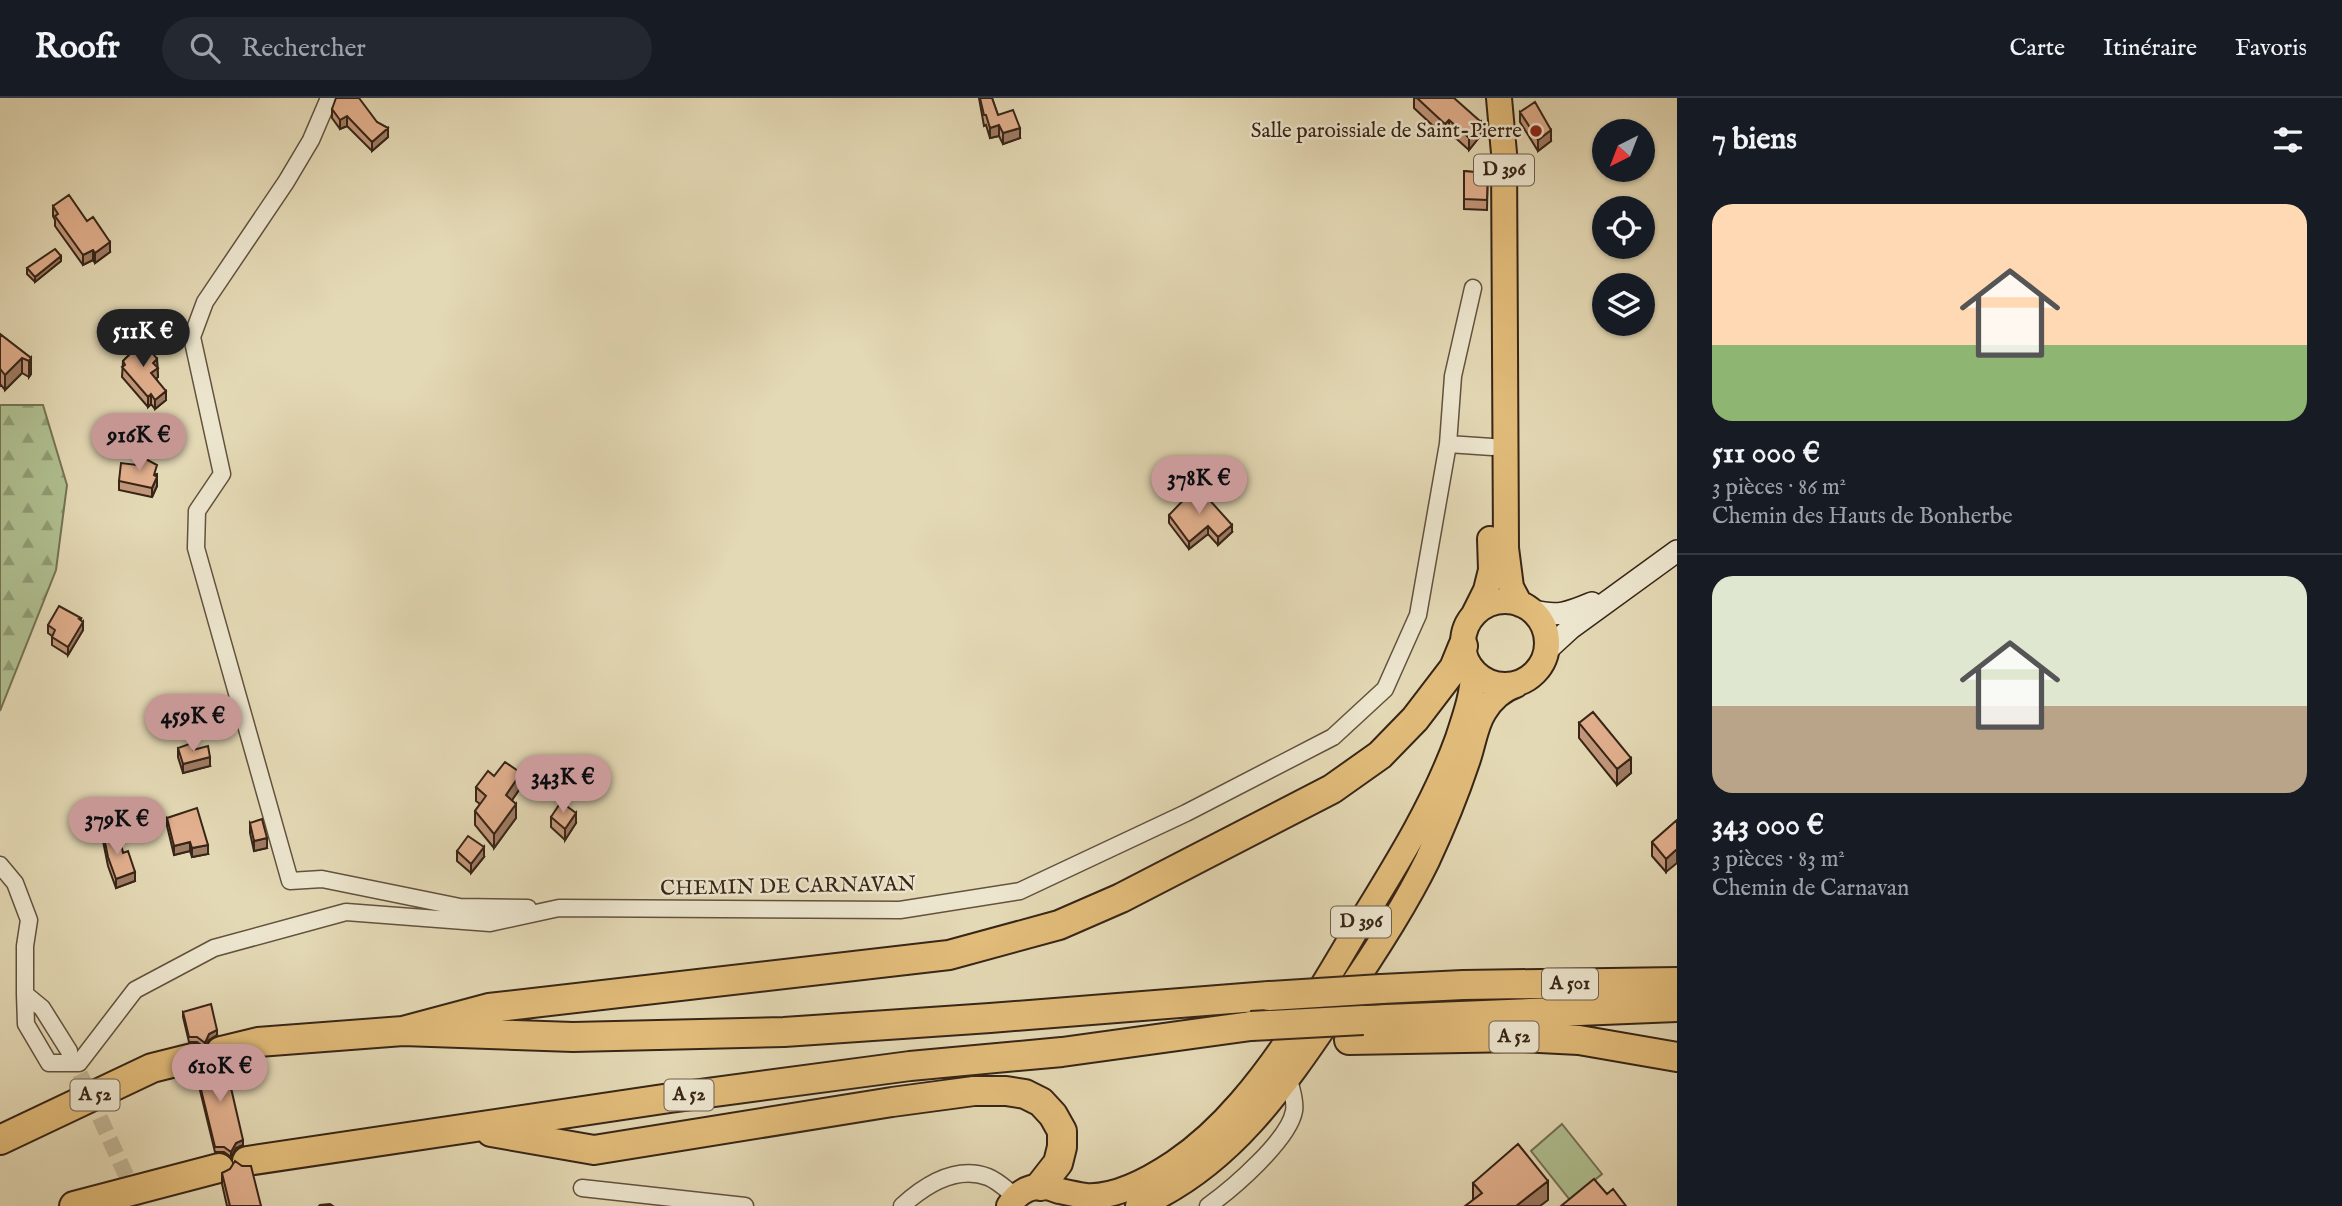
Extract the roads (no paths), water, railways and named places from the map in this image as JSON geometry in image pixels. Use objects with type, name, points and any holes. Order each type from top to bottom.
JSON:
[{"type":"highway","points":[[403,1031],[489,1008],[949,955],[1059,925],[1121,898],[1332,789],[1380,755],[1415,719],[1454,668],[1468,659]]},
{"type":"highway","points":[[221,1051],[258,1042],[403,1031],[573,1037],[784,1032],[1269,996],[1463,985],[1677,963]]},
{"type":"highway","name":"A 501","points":[[1463,985],[1677,982]]},
{"type":"highway","name":"A 501","points":[[1062,1052],[1245,1035],[1356,1030],[1677,1007]]},
{"type":"highway","name":"A 52","points":[[1356,1030],[1579,1040],[1677,1056]]},
{"type":"highway","name":"A 52","points":[[247,1161],[910,1066],[1062,1052]]},
{"type":"highway","name":"A 52","points":[[0,1140],[152,1068],[192,1058]]},
{"type":"highway","points":[[468,1128],[594,1150],[892,1102],[974,1091],[1006,1091],[1025,1094],[1041,1102],[1062,1131],[1058,1163],[1039,1197]]},
{"type":"highway","points":[[74,1206],[219,1168]]},
{"type":"main road","name":"D 396","points":[[1499,98],[1504,153],[1506,548],[1511,587],[1527,608]]},
{"type":"main road","name":"D 396","points":[[1474,614],[1486,590],[1491,569],[1492,447],[1505,298]]},
{"type":"main road","points":[[1547,650],[1571,628],[1677,551]]},
{"type":"main road","points":[[1527,608],[1543,623],[1547,637],[1547,650],[1541,667],[1530,678],[1516,685],[1500,685],[1486,681],[1468,659],[1464,635],[1474,614],[1488,605],[1504,601],[1527,608],[1552,616],[1567,614],[1628,585]]},
{"type":"main road","name":"D 396","points":[[1039,1197],[1107,1194],[1155,1175],[1205,1138],[1242,1100],[1295,1028],[1417,831],[1460,732],[1473,688],[1468,659]]},
{"type":"main road","name":"D 396","points":[[1138,1206],[1163,1196],[1189,1180],[1221,1154],[1289,1079],[1369,961],[1427,861],[1467,764],[1483,714],[1495,697],[1516,685]]},
{"type":"street","points":[[329,98],[311,140],[286,182],[205,302],[192,337],[222,474],[197,511],[196,548],[290,881],[322,879],[460,907],[559,908]]},
{"type":"street","name":"CHEMIN DE CARNAVAN","points":[[25,994],[26,1024],[49,1063],[79,1063],[135,990],[214,948],[346,912],[490,923],[559,908],[900,911],[1020,891],[1186,813],[1334,737],[1385,689],[1418,615],[1448,444],[1453,376],[1473,288]]},
{"type":"street","points":[[1448,444],[1492,447]]},
{"type":"street","points":[[0,865],[8,886],[29,920],[24,946],[25,994],[42,1008],[69,1051]]},
{"type":"street","points":[[1208,1206],[1239,1182],[1281,1136],[1291,1121],[1295,1108],[1289,1079]]},
{"type":"street","points":[[902,1206],[947,1176],[964,1174],[991,1178],[1039,1197]]},
{"type":"street","points":[[582,1188],[745,1206]]},
{"type":"tunnel","points":[[70,1052],[140,1206]]},
{"type":"place","name":"Salle paroissiale de Saint-Pierre","points":[[1536,131]]}]
